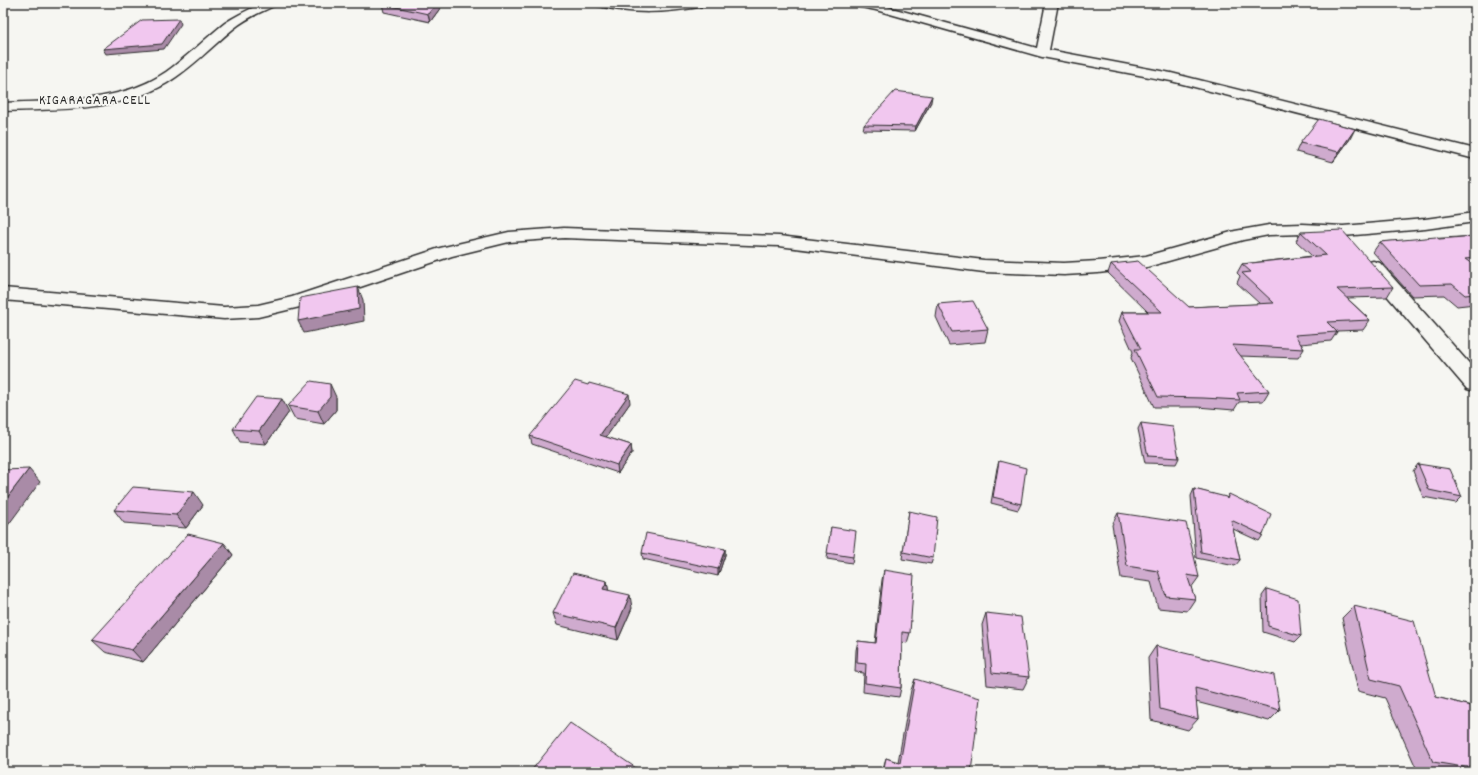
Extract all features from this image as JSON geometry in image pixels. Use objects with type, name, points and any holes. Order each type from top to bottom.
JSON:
[{"type":"street","points":[[3,107],[100,100],[122,96],[146,89],[162,80],[202,51],[246,14],[272,3]]},
{"type":"street","points":[[599,3],[647,11],[705,3]]},
{"type":"street","points":[[855,3],[877,7],[1042,53],[1178,79],[1475,154]]},
{"type":"street","points":[[1042,53],[1052,3]]},
{"type":"street","points":[[3,294],[217,313],[258,311],[297,302],[446,252],[509,237],[534,234],[580,234],[779,241],[984,266],[1064,269],[1098,267],[1147,261],[1241,235],[1269,230],[1303,229],[1343,231],[1381,226],[1425,224],[1475,217]]},
{"type":"street","points":[[1343,231],[1475,384]]},
{"type":"building","points":[[437,3],[428,14],[382,4]]},
{"type":"building","points":[[179,19],[162,44],[103,49],[142,20]]},
{"type":"building","points":[[895,91],[932,96],[916,126],[864,125]]},
{"type":"building","points":[[1319,119],[1355,129],[1339,152],[1300,143]]},
{"type":"building","points":[[1342,230],[1393,287],[1337,289],[1370,320],[1327,322],[1337,332],[1295,335],[1304,349],[1232,345],[1269,391],[1237,393],[1240,400],[1158,397],[1135,349],[1141,349],[1122,312],[1162,312],[1111,264],[1138,261],[1189,307],[1274,303],[1242,273],[1251,272],[1242,264],[1326,255],[1301,232]]},
{"type":"building","points":[[1475,236],[1475,258],[1465,259],[1475,266],[1475,294],[1465,295],[1452,284],[1419,285],[1380,242],[1436,237],[1439,239]]},
{"type":"building","points":[[358,287],[359,309],[298,321],[300,298]]},
{"type":"building","points":[[973,301],[988,329],[952,332],[938,304]]},
{"type":"building","points":[[311,381],[330,384],[330,397],[318,411],[288,406]]},
{"type":"building","points":[[575,381],[588,385],[589,383],[629,394],[600,435],[631,445],[617,465],[530,436]]},
{"type":"building","points":[[256,397],[282,399],[259,431],[233,429]]},
{"type":"building","points":[[1141,423],[1173,427],[1179,458],[1148,456]]},
{"type":"building","points":[[999,461],[1026,468],[1021,504],[993,497]]},
{"type":"building","points":[[1418,464],[1450,469],[1462,497],[1429,490]]},
{"type":"building","points":[[29,469],[3,503],[3,470]]},
{"type":"building","points":[[133,487],[194,492],[176,515],[114,510]]},
{"type":"building","points":[[1194,489],[1226,497],[1227,499],[1229,494],[1271,514],[1263,535],[1231,520],[1240,560],[1201,552]]},
{"type":"building","points":[[909,511],[937,517],[933,558],[903,552]]},
{"type":"building","points":[[1118,513],[1186,523],[1199,577],[1187,575],[1195,599],[1166,596],[1158,571],[1127,566]]},
{"type":"building","points":[[831,527],[856,531],[853,557],[827,553]]},
{"type":"building","points":[[646,533],[725,549],[718,569],[642,553]]},
{"type":"building","points":[[188,534],[224,543],[132,650],[92,640]]},
{"type":"building","points":[[884,570],[914,575],[910,633],[902,632],[901,688],[865,683],[866,664],[857,663],[858,641],[876,643]]},
{"type":"building","points":[[573,573],[607,581],[603,589],[630,595],[616,628],[553,613]]},
{"type":"building","points":[[1267,589],[1298,599],[1301,636],[1268,626]]},
{"type":"building","points":[[1354,606],[1414,621],[1436,697],[1475,707],[1475,769],[1433,762],[1399,686],[1371,679]]},
{"type":"building","points":[[986,613],[1021,617],[1029,677],[992,673]]},
{"type":"building","points":[[1156,646],[1274,675],[1280,710],[1195,688],[1198,719],[1160,709]]},
{"type":"building","points":[[915,679],[980,698],[971,772],[883,772],[886,758],[900,763]]},
{"type":"building","points":[[570,723],[642,772],[532,772],[531,771]]},
{"type":"district","name":"KIGARAGARA CELL","points":[[95,101]]}]
